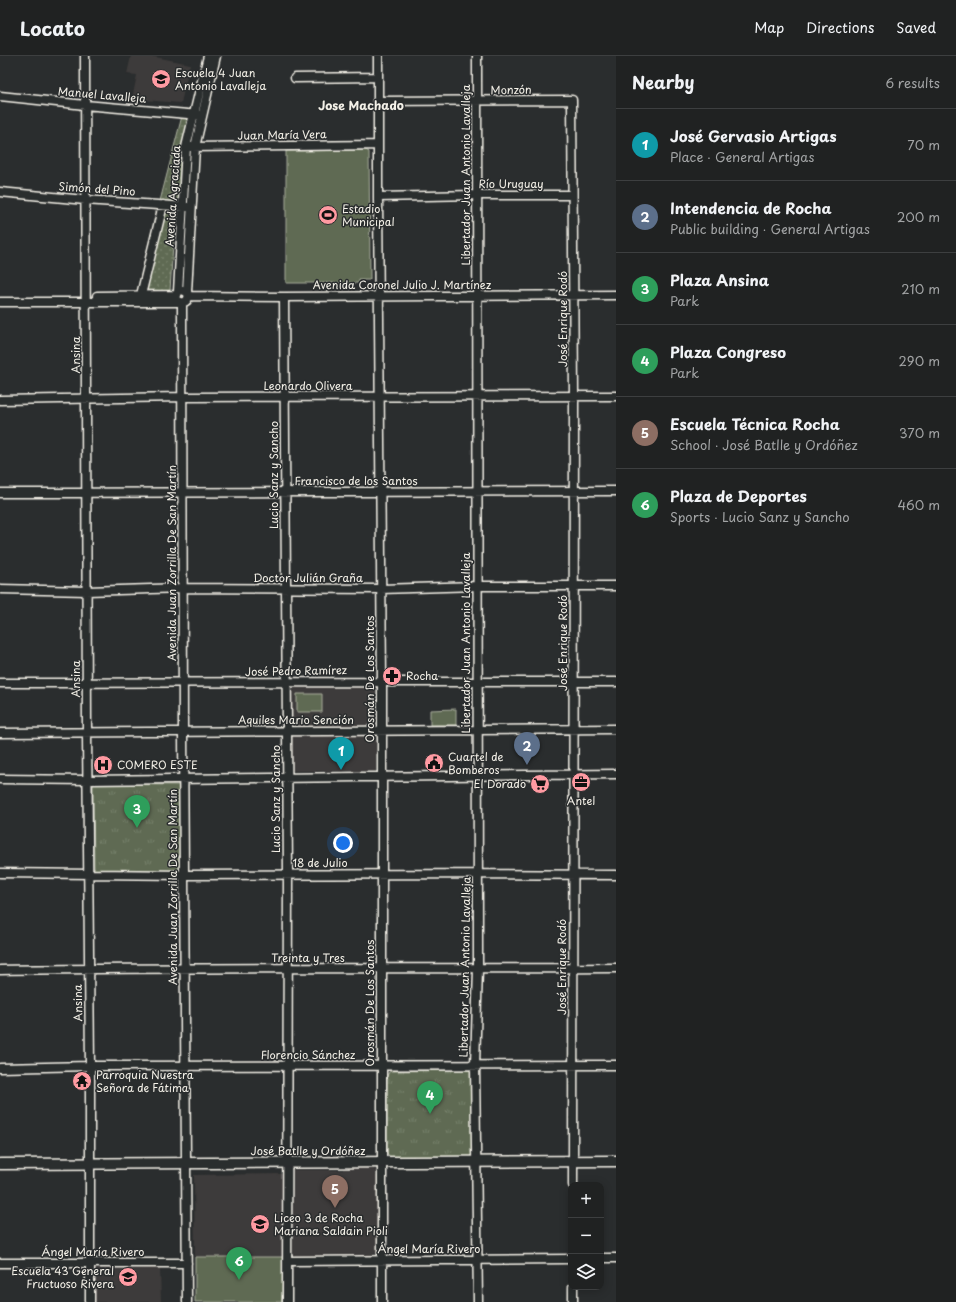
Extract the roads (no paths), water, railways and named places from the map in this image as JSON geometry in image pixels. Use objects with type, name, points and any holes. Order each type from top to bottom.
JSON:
[{"type":"main road","name":"José Batlle y Ordóñez","points":[[0,1164],[616,1161]]},
{"type":"street","name":"Ansina","points":[[85,56],[90,1302]]},
{"type":"street","name":"Avenida Agraciada","points":[[182,296],[182,206],[191,147],[213,56]]},
{"type":"street","name":"Orosmán De Los Santos","points":[[378,56],[379,492],[382,682],[382,1302]]},
{"type":"street","name":"Libertador Juan Antonio Lavalleja","points":[[477,56],[478,969],[475,1065],[478,1302]]},
{"type":"street","points":[[295,78],[378,77]]},
{"type":"street","name":"Manuel Lavalleja","points":[[0,96],[85,105],[198,114]]},
{"type":"street","name":"Monzón","points":[[377,101],[476,102],[572,100]]},
{"type":"street","name":"José Enrique Rodó","points":[[572,100],[574,396],[573,1182]]},
{"type":"street","name":"Juan María Vera","points":[[191,147],[378,145]]},
{"type":"street","name":"Avenida Agraciada","points":[[182,296],[192,207],[191,147]]},
{"type":"street","name":"Simón del Pino","points":[[0,192],[85,200],[192,207]]},
{"type":"street","name":"Río Uruguay","points":[[378,197],[572,195]]},
{"type":"street","points":[[141,295],[163,205]]},
{"type":"street","name":"Avenida Coronel Julio J. Martínez","points":[[0,297],[86,299],[141,295],[284,297],[616,295]]},
{"type":"street","name":"Avenida Coronel Julio J. Martínez","points":[[0,302],[182,296]]},
{"type":"street","name":"Avenida Juan Zorrilla De San Martín","points":[[182,296],[182,732],[187,1164],[187,1302]]},
{"type":"street","name":"Lucio Sanz y Sancho","points":[[284,297],[288,874],[287,1302]]},
{"type":"street","name":"Leonardo Olivera","points":[[0,400],[183,397],[616,396]]},
{"type":"street","name":"Francisco de los Santos","points":[[0,493],[87,494],[616,491]]},
{"type":"street","name":"Doctor Julián Graña","points":[[0,589],[87,591],[183,588],[381,589],[477,586],[616,586]]},
{"type":"street","name":"José Pedro Ramírez","points":[[0,683],[478,681],[616,682]]},
{"type":"street","name":"Aquiles Mario Sención","points":[[0,733],[616,729]]},
{"type":"street","points":[[0,779],[88,780],[616,774]]},
{"type":"street","name":"18 de Julio","points":[[0,874],[616,875]]},
{"type":"street","name":"Treinta y Tres","points":[[0,970],[185,968],[616,968]]},
{"type":"street","name":"Florencio Sánchez","points":[[0,1068],[90,1066],[616,1065]]},
{"type":"street","points":[[604,1258],[616,1258]]},
{"type":"street","name":"Ángel María Rivero","points":[[287,1261],[568,1259]]},
{"type":"street","name":"Ángel María Rivero","points":[[0,1263],[187,1263]]},
{"type":"street","points":[[573,1290],[573,1302]]},
{"type":"place","name":"Escuela 4 Juan Antonio Lavalleja","points":[[161,79]]},
{"type":"place","name":"Estadio Municipal","points":[[328,215]]},
{"type":"place","name":"Rocha","points":[[392,676]]},
{"type":"place","name":"Cuartel de Bomberos","points":[[434,763]]},
{"type":"place","name":"COMERO ESTE","points":[[103,765]]},
{"type":"place","name":"Intendencia de Rocha","points":[[527,765]]},
{"type":"place","name":"José Gervasio Artigas","points":[[341,770]]},
{"type":"place","name":"Antel","points":[[581,782]]},
{"type":"place","name":"El Dorado","points":[[540,784]]},
{"type":"place","name":"Plaza Ansina","points":[[137,828]]},
{"type":"place","name":"Parroquia Nuestra Señora de Fátima","points":[[82,1081]]},
{"type":"place","name":"Plaza Congreso","points":[[430,1114]]},
{"type":"place","name":"Escuela Técnica Rocha","points":[[335,1208]]},
{"type":"place","name":"Liceo 3 de Rocha Mariana Saldain Pioli","points":[[260,1224]]},
{"type":"place","name":"Escuela 43 General Fructuoso Rivera","points":[[128,1277]]},
{"type":"place","name":"Plaza de Deportes","points":[[239,1280]]},
{"type":"district","name":"Jose Machado","points":[[361,106]]}]
